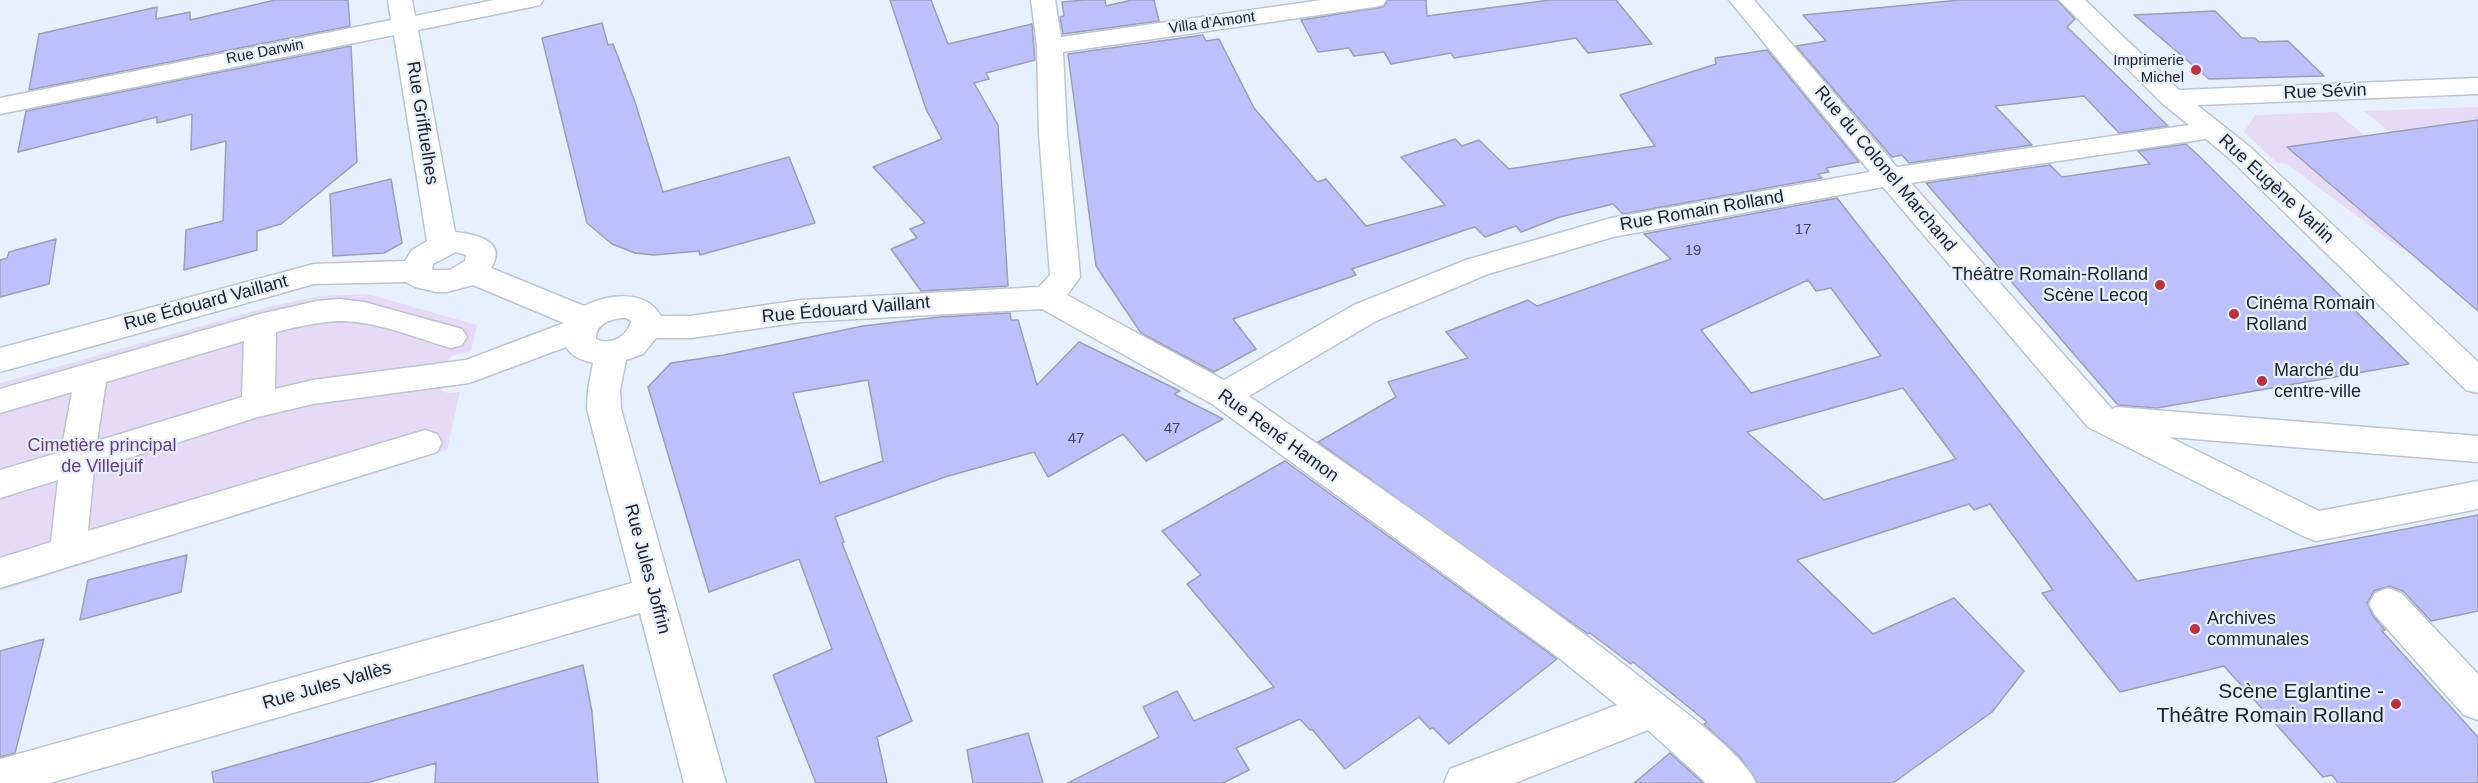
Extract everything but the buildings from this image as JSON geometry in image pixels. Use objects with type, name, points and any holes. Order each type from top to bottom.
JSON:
[{"type":"street","name":"Rue Darwin","points":[[0,106],[403,12],[531,0]]},
{"type":"street","points":[[1043,0],[1050,46],[1053,133],[1065,277],[1047,298]]},
{"type":"street","name":"Villa d'Amont","points":[[1050,46],[1374,0]]},
{"type":"street","name":"Rue du Colonel Marchand","points":[[1741,0],[1890,177],[2100,418]]},
{"type":"street","name":"Rue Eugène Varlin","points":[[2071,0],[2172,98],[2248,160],[2478,381]]},
{"type":"street","name":"Rue Griffuelhes","points":[[403,12],[443,245]]},
{"type":"street","name":"Rue Sévin","points":[[2172,98],[2478,86]]},
{"type":"street","name":"Rue Romain Rolland","points":[[1224,395],[1365,313],[1477,267],[1611,228],[1890,177],[2212,130]]},
{"type":"street","points":[[464,242],[477,247],[482,257],[471,272],[461,277],[441,283],[424,280],[416,271],[423,256],[443,245],[464,242]]},
{"type":"street","name":"Rue Édouard Vaillant","points":[[0,360],[314,274],[416,271]]},
{"type":"street","points":[[471,272],[584,325]]},
{"type":"street","name":"Rue Édouard Vaillant","points":[[647,327],[691,327],[801,311],[1047,298]]},
{"type":"street","name":"Rue René Hamon","points":[[1047,298],[1224,395],[1573,646],[1653,710],[1736,783]]},
{"type":"street","points":[[0,484],[258,405],[313,392],[469,371],[584,325],[611,308],[631,307],[644,314],[647,327],[634,343],[611,353],[599,353],[586,349],[579,340],[584,325]]},
{"type":"street","points":[[0,401],[260,325],[314,312],[351,311],[378,316],[451,337]]},
{"type":"street","points":[[258,405],[260,325]]},
{"type":"street","name":"Rue Jules Joffrin","points":[[611,353],[604,390],[604,409],[705,783]]},
{"type":"street","points":[[68,552],[77,461],[91,375]]},
{"type":"street","points":[[2100,418],[2478,449]]},
{"type":"street","points":[[2100,418],[2324,535],[2478,495]]},
{"type":"street","points":[[0,573],[425,443]]},
{"type":"street","name":"Rue Jules Vallès","points":[[0,778],[654,593]]},
{"type":"street","points":[[2388,604],[2478,702]]},
{"type":"street","points":[[1465,783],[1653,710]]},
{"type":"green space","points":[[2478,107],[2478,120],[2390,132],[2364,111]]},
{"type":"green space","points":[[2336,112],[2365,136],[2288,147],[2406,249],[2401,249],[2287,164],[2277,163],[2244,132],[2255,115]]},
{"type":"green space","name":"Cimetière principal de Villejuif","points":[[368,294],[477,325],[471,351],[451,356],[444,367],[441,390],[448,393],[460,392],[447,450],[0,591],[0,383],[272,306],[320,296]]},
{"type":"place","name":"Imprimerie Michel","points":[[2196,70]]},
{"type":"place","name":"Théâtre Romain-Rolland Scène Lecoq","points":[[2160,285]]},
{"type":"place","name":"Cinéma Romain Rolland","points":[[2234,314]]},
{"type":"place","name":"Marché du centre-ville","points":[[2262,381]]},
{"type":"place","name":"Archives communales","points":[[2195,629]]},
{"type":"place","name":"Scène Eglantine - Théâtre Romain Rolland","points":[[2396,704]]}]
